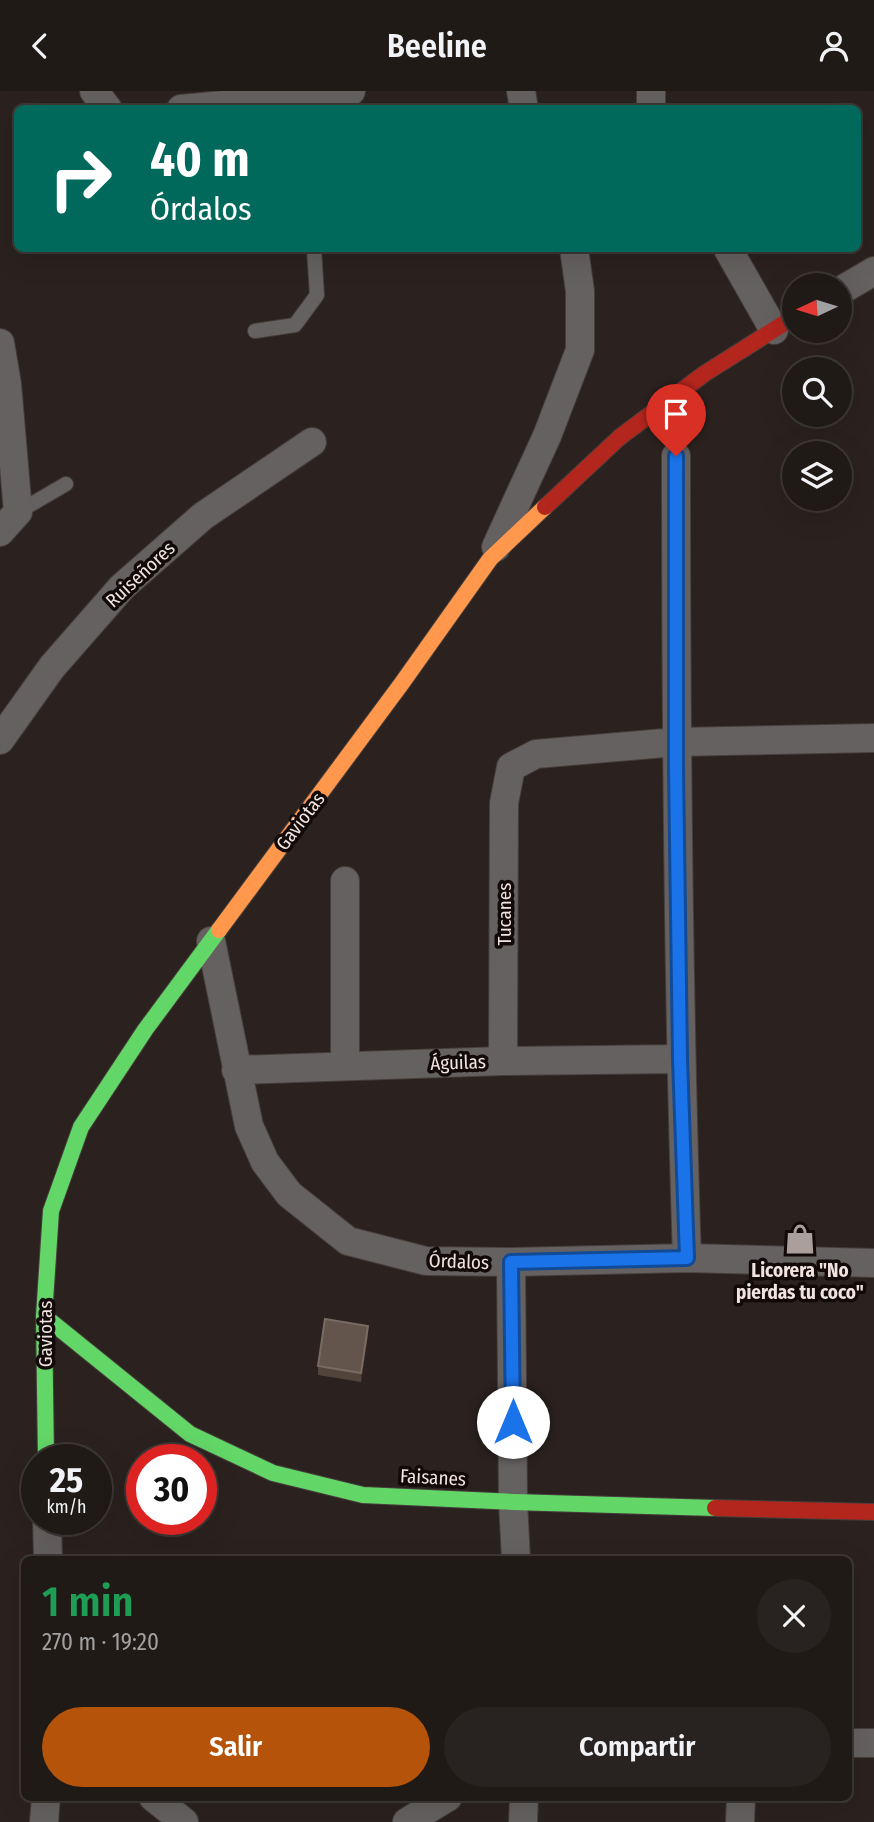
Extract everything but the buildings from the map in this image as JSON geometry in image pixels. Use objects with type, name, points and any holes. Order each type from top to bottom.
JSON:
[{"type":"street","points":[[94,91],[105,105]]},
{"type":"street","points":[[232,105],[308,99],[351,91]]},
{"type":"street","points":[[490,559],[547,436],[580,350],[580,291],[574,252]]},
{"type":"street","points":[[730,252],[782,320]]},
{"type":"street","points":[[852,284],[874,271]]},
{"type":"street","name":"Gaviotas","points":[[46,1444],[44,1316],[51,1211],[81,1127],[145,1030],[402,683],[490,559],[620,437],[704,374],[782,324]]},
{"type":"street","points":[[0,343],[7,384],[9,522]]},
{"type":"street","name":"Ruiseñores","points":[[0,740],[52,667],[122,587],[203,516],[312,442]]},
{"type":"street","points":[[676,456],[680,1059],[687,1258]]},
{"type":"street","points":[[676,742],[874,738]]},
{"type":"street","name":"Tucanes","points":[[503,1061],[504,803],[512,767],[536,754],[676,742]]},
{"type":"street","points":[[345,881],[345,1065]]},
{"type":"street","name":"Órdalos","points":[[211,941],[248,1126],[265,1162],[289,1194],[348,1241],[426,1261],[687,1258],[874,1263]]},
{"type":"street","name":"Águilas","points":[[236,1070],[503,1061],[680,1059]]},
{"type":"street","points":[[511,1262],[516,1556]]},
{"type":"street","name":"Faisanes","points":[[44,1316],[190,1434],[273,1473],[363,1495],[874,1512]]},
{"type":"street","points":[[47,1535],[48,1556]]},
{"type":"street","points":[[852,1743],[874,1743]]},
{"type":"street","points":[[44,1822],[47,1801]]},
{"type":"street","points":[[158,1801],[184,1822]]},
{"type":"street","points":[[407,1822],[441,1801]]},
{"type":"street","points":[[523,1822],[524,1801]]},
{"type":"street","points":[[740,1822],[741,1801]]},
{"type":"lane","points":[[256,331],[295,325],[317,295],[314,252]]},
{"type":"lane","points":[[9,522],[66,484]]},
{"type":"traffic: fast","points":[[46,1444],[44,1316],[51,1211],[81,1127],[145,1030],[219,930]]},
{"type":"traffic: fast","points":[[44,1316],[190,1434],[273,1473],[363,1495],[715,1508]]},
{"type":"traffic: slow","points":[[219,930],[490,559],[545,507]]},
{"type":"traffic: jam","points":[[545,507],[620,437],[704,374],[782,325]]},
{"type":"traffic: jam","points":[[715,1508],[874,1512]]},
{"type":"place","name":"Licorera \"No pierdas tu coco\"","points":[[800,1239]]},
{"type":"route","points":[[513,1422],[511,1262],[687,1258],[680,1059],[676,768],[676,456]]}]
